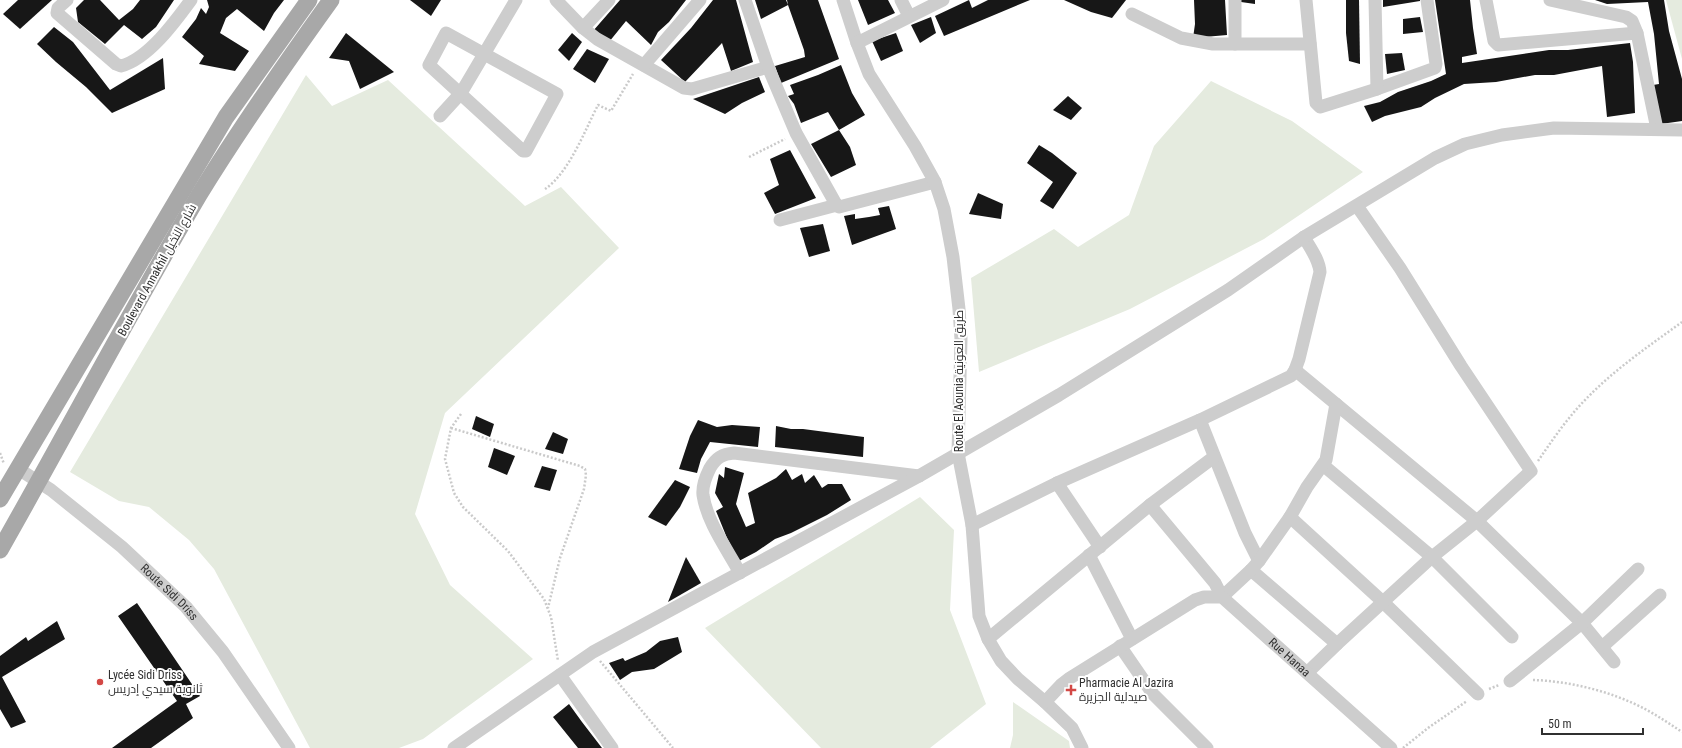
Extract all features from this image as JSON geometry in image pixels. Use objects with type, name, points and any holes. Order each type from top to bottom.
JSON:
[{"type":"main road","name":"Boulevard Annakhil شارع النخيل","points":[[0,499],[226,117],[309,0]]},
{"type":"main road","name":"Boulevard Annakhil شارع النخيل","points":[[0,550],[40,482],[165,253],[200,194],[279,71],[331,0]]},
{"type":"street","points":[[67,0],[58,8],[57,13],[116,64],[121,66],[144,53],[170,29],[191,0]]},
{"type":"street","points":[[440,116],[461,93],[516,0]]},
{"type":"street","points":[[556,0],[583,28],[597,39],[688,89],[768,67]]},
{"type":"street","points":[[583,28],[609,0]]},
{"type":"street","points":[[644,65],[700,0]]},
{"type":"street","points":[[745,0],[768,67],[796,133],[836,205]]},
{"type":"street","name":"Route El Aounia طريق العونية","points":[[843,0],[869,74],[915,146],[935,182],[944,209],[951,243],[961,339],[958,453],[972,525],[979,616],[988,640],[1001,661],[1072,728],[1082,748]]},
{"type":"street","points":[[901,0],[910,16]]},
{"type":"street","points":[[857,43],[943,0]]},
{"type":"street","points":[[1235,0],[1235,44]]},
{"type":"street","points":[[1306,0],[1316,102],[1318,106],[1322,107],[1435,68],[1436,66],[1427,0]]},
{"type":"street","points":[[1375,0],[1377,89]]},
{"type":"street","points":[[1486,0],[1494,41],[1498,45],[1637,33]]},
{"type":"street","points":[[1550,0],[1626,17],[1632,21],[1637,33],[1657,129]]},
{"type":"street","points":[[1132,14],[1181,38],[1213,44],[1310,44]]},
{"type":"street","points":[[446,33],[558,94],[526,151],[523,151],[461,93],[428,64],[446,33]]},
{"type":"street","points":[[454,748],[593,652],[919,476],[1059,395],[1228,290],[1304,237],[1435,158],[1464,144],[1502,135],[1554,128],[1682,130]]},
{"type":"street","points":[[780,220],[836,205],[840,207],[935,182]]},
{"type":"street","points":[[1357,206],[1400,268],[1461,366],[1531,471]]},
{"type":"street","points":[[972,525],[1057,483],[1200,420],[1290,376],[1295,370],[1320,272],[1317,259],[1304,237]]},
{"type":"street","points":[[1295,370],[1477,521],[1582,623],[1614,662]]},
{"type":"street","points":[[1045,702],[1070,678],[1195,600],[1204,597],[1222,597],[1255,566],[1290,517],[1307,487],[1328,456],[1336,404]]},
{"type":"street","points":[[1200,420],[1246,533],[1255,566],[1337,644]]},
{"type":"street","points":[[740,573],[714,526],[703,493],[709,470],[715,460],[720,456],[727,453],[734,453],[919,476]]},
{"type":"street","points":[[988,640],[1150,505],[1214,456]]},
{"type":"street","points":[[1323,465],[1432,557],[1512,637]]},
{"type":"street","name":"Route Sidi Driss","points":[[18,468],[40,482],[122,546],[186,607],[223,652],[289,748]]},
{"type":"street","name":"Rue Hanaa","points":[[1150,505],[1215,583],[1222,597],[1308,672],[1432,557],[1477,521],[1531,471]]},
{"type":"street","points":[[1057,483],[1100,547]]},
{"type":"street","points":[[1290,517],[1383,602],[1478,694]]},
{"type":"street","points":[[1089,555],[1132,639]]},
{"type":"street","points":[[1510,681],[1582,623],[1638,569]]},
{"type":"street","points":[[1602,647],[1660,595]]},
{"type":"street","points":[[1120,646],[1153,694],[1207,748]]},
{"type":"street","points":[[1308,672],[1391,748]]},
{"type":"street","points":[[560,675],[612,748]]},
{"type":"path","points":[[545,188],[554,183],[570,159],[598,105],[611,110],[634,73],[644,65]]},
{"type":"path","points":[[749,157],[796,133]]},
{"type":"path","points":[[1531,471],[1562,426],[1587,398],[1613,374],[1682,322]]},
{"type":"path","points":[[461,414],[451,428],[444,459],[454,493],[463,507],[508,551],[544,599],[555,634],[560,675]]},
{"type":"path","points":[[451,428],[580,466],[585,469],[586,475],[584,489],[560,558],[548,608]]},
{"type":"path","points":[[593,652],[673,748]]},
{"type":"path","points":[[1402,748],[1451,711],[1478,694],[1510,681],[1524,679],[1561,682],[1602,692],[1644,708],[1682,732]]},
{"type":"shaded area","points":[[1666,0],[1682,0],[1682,59]]},
{"type":"shaded area","points":[[306,75],[332,106],[388,80],[525,206],[561,187],[619,248],[445,413],[415,514],[450,585],[533,659],[423,739],[399,748],[310,748],[214,569],[189,540],[149,507],[119,501],[70,472]]},
{"type":"shaded area","points":[[1211,81],[1292,121],[1363,172],[1264,239],[1130,309],[979,372],[971,278],[1054,229],[1078,247],[1129,215],[1154,146]]},
{"type":"shaded area","points":[[920,497],[954,530],[950,610],[986,704],[930,748],[821,748],[705,628]]},
{"type":"shaded area","points":[[1013,702],[1069,741],[1070,748],[1010,748],[1013,735]]},
{"type":"building","points":[[18,0],[52,0],[20,29],[3,14]]},
{"type":"building","points":[[84,0],[100,0],[119,20],[133,9],[140,0],[174,0],[156,27],[142,39],[124,25],[105,44],[78,22],[76,8]]},
{"type":"building","points":[[207,0],[284,0],[274,13],[264,31],[237,9],[226,18],[220,33],[249,51],[235,71],[199,64],[204,56],[182,37],[196,19],[201,8],[206,14],[209,7]]},
{"type":"building","points":[[410,0],[441,0],[431,16]]},
{"type":"building","points":[[620,0],[686,0],[669,22],[658,32],[651,45],[626,21],[609,42],[593,31]]},
{"type":"building","points":[[713,0],[736,0],[753,62],[731,71],[722,43],[685,82],[661,60],[691,28]]},
{"type":"building","points":[[755,0],[786,0],[788,5],[761,19]]},
{"type":"building","points":[[787,0],[818,0],[839,59],[781,83],[775,66],[805,57],[804,50]]},
{"type":"building","points":[[858,0],[888,0],[895,13],[868,25]]},
{"type":"building","points":[[969,0],[972,8],[988,0],[1030,0],[944,36],[935,16]]},
{"type":"building","points":[[1064,0],[1126,0],[1112,18],[1091,12]]},
{"type":"building","points":[[1194,0],[1225,0],[1227,35],[1193,38],[1195,24]]},
{"type":"building","points":[[1241,0],[1255,0],[1255,4],[1241,2]]},
{"type":"building","points":[[1346,0],[1359,0],[1360,64],[1349,61],[1346,33]]},
{"type":"building","points":[[1383,0],[1420,0],[1420,1],[1383,7]]},
{"type":"building","points":[[1435,0],[1470,0],[1477,54],[1462,57],[1462,63],[1549,50],[1568,50],[1630,43],[1633,62],[1635,113],[1607,117],[1602,66],[1554,75],[1535,75],[1496,82],[1464,84],[1435,98],[1421,107],[1385,116],[1372,122],[1364,106],[1380,102],[1398,92],[1431,81],[1446,74]]},
{"type":"building","points":[[1595,0],[1664,0],[1669,31],[1682,79],[1682,121],[1661,124],[1653,85],[1659,84],[1654,34],[1648,2],[1607,4]]},
{"type":"building","points":[[931,17],[936,33],[920,43],[911,25]]},
{"type":"building","points":[[1420,17],[1423,32],[1403,34],[1403,19]]},
{"type":"building","points":[[54,27],[73,42],[110,90],[163,58],[165,89],[112,113],[86,87],[37,44]]},
{"type":"building","points":[[346,33],[394,72],[360,89],[349,61],[329,58]]},
{"type":"building","points":[[572,33],[582,42],[569,61],[558,50]]},
{"type":"building","points":[[896,33],[903,51],[881,61],[872,41]]},
{"type":"building","points":[[587,49],[609,59],[595,83],[573,69]]},
{"type":"building","points":[[1402,53],[1405,70],[1387,74],[1385,54]]},
{"type":"building","points":[[841,65],[852,93],[865,115],[839,130],[828,112],[801,123],[794,104],[788,96],[794,94],[790,85]]},
{"type":"building","points":[[759,77],[765,92],[742,103],[725,114],[693,99]]},
{"type":"building","points":[[1068,96],[1082,108],[1071,120],[1053,110]]},
{"type":"building","points":[[839,130],[850,147],[856,165],[831,177],[811,144]]},
{"type":"building","points":[[1039,145],[1052,153],[1077,173],[1053,209],[1040,201],[1053,182],[1027,163]]},
{"type":"building","points":[[790,150],[816,198],[775,214],[764,193],[779,185],[770,159]]},
{"type":"building","points":[[978,193],[1003,204],[1001,219],[969,214]]},
{"type":"building","points":[[889,206],[896,229],[852,245],[844,216],[855,214],[855,219],[880,215],[878,208]]},
{"type":"building","points":[[823,224],[830,251],[809,257],[800,228]]},
{"type":"building","points":[[476,416],[494,424],[490,437],[472,429]]},
{"type":"building","points":[[698,420],[717,427],[732,425],[760,427],[758,447],[710,442],[701,459],[697,473],[679,469],[690,436]]},
{"type":"building","points":[[776,426],[864,437],[863,457],[775,447]]},
{"type":"building","points":[[553,432],[568,439],[563,454],[545,449]]},
{"type":"building","points":[[494,448],[515,456],[507,475],[488,467]]},
{"type":"building","points":[[542,466],[557,470],[550,491],[534,487]]},
{"type":"building","points":[[725,467],[744,473],[736,504],[746,527],[755,523],[748,493],[776,478],[786,469],[792,480],[802,474],[805,483],[814,475],[822,488],[828,484],[842,484],[851,500],[827,515],[791,533],[775,539],[739,561],[727,538],[716,511],[723,507],[715,493],[719,474],[724,478]]},
{"type":"building","points":[[675,480],[690,487],[680,507],[666,526],[648,517]]},
{"type":"building","points":[[686,557],[701,583],[668,602]]},
{"type":"building","points":[[137,603],[200,696],[186,704],[193,718],[151,748],[112,748],[177,701],[118,616]]},
{"type":"building","points":[[57,621],[65,639],[2,677],[26,722],[11,728],[0,709],[0,656],[26,637],[28,641]]},
{"type":"building","points":[[678,637],[682,652],[654,669],[632,672],[620,680],[609,663],[623,658],[625,661],[646,652],[660,641]]},
{"type":"building","points":[[569,704],[602,748],[578,748],[553,717]]},
{"type":"place","name":"Lycée Sidi Driss ثانوية سيدي إدريس","points":[[100,682]]},
{"type":"place","name":"Pharmacie Al Jazira صيدلية الجزيرة","points":[[1071,690]]}]
